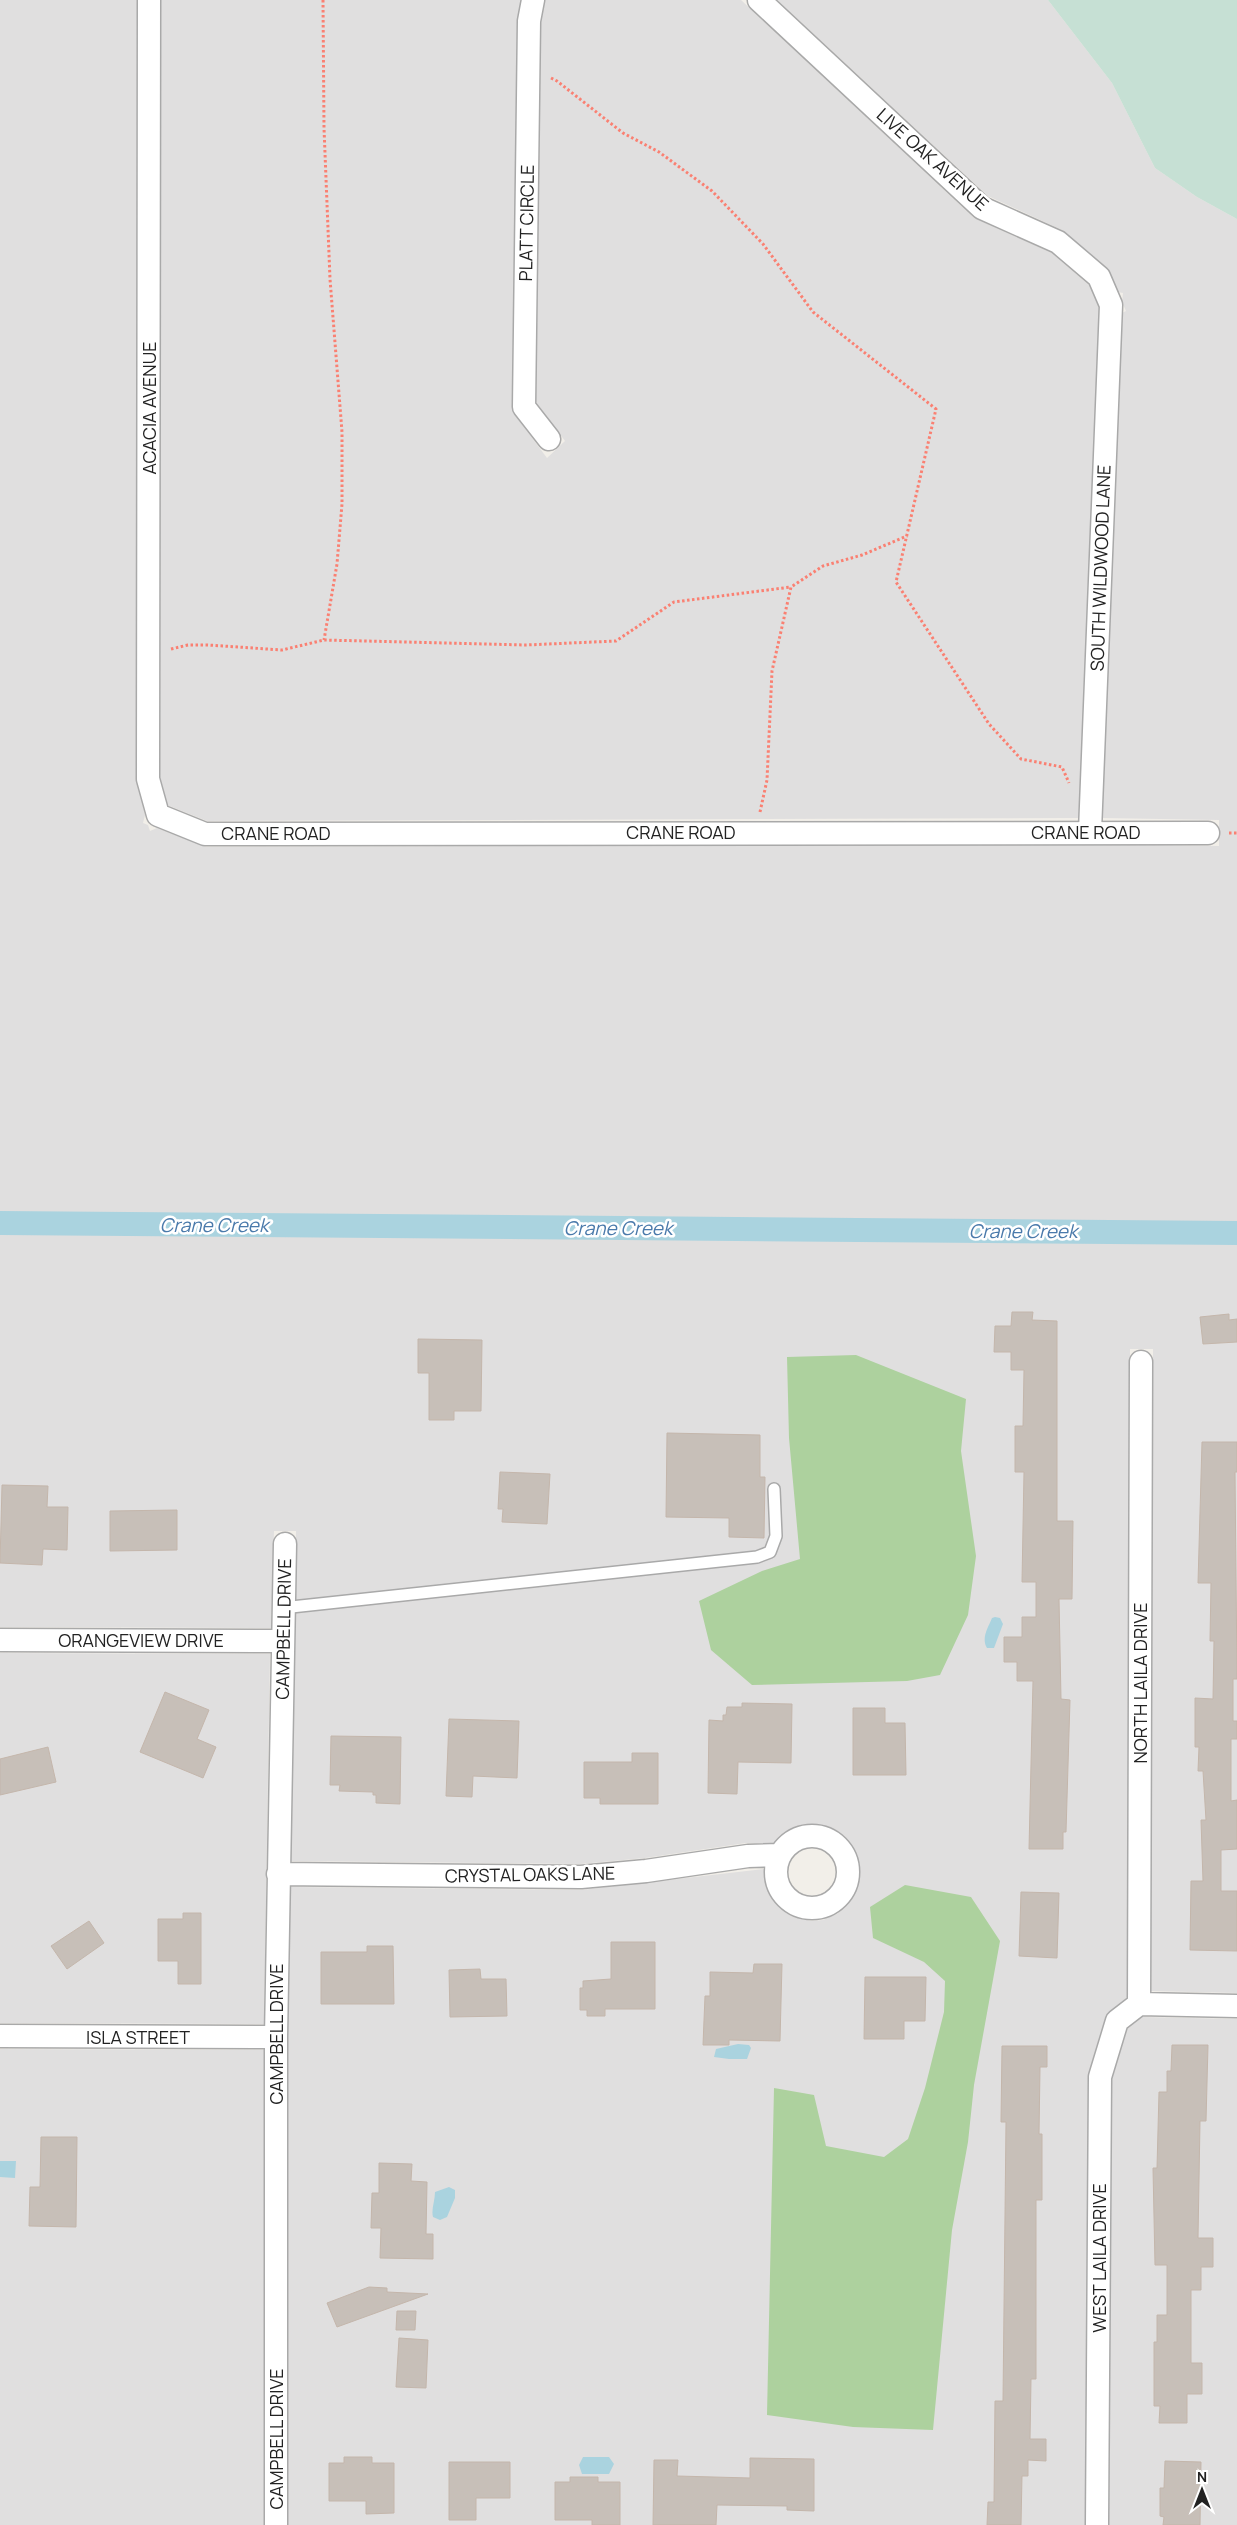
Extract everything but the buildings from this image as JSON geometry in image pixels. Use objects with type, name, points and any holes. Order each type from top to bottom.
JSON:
[{"type":"street","name":"ACACIA AVENUE","points":[[149,0],[148,779],[158,815]]},
{"type":"street","name":"PLATT CIRCLE","points":[[533,0],[529,21],[524,407],[549,439]]},
{"type":"street","name":"LIVE OAK AVENUE","points":[[759,0],[982,208],[1058,242],[1099,277],[1111,305]]},
{"type":"street","name":"SOUTH WILDWOOD LANE","points":[[1090,831],[1111,305]]},
{"type":"street","name":"CRANE ROAD","points":[[158,815],[205,834],[1090,831],[1208,833]]},
{"type":"street","name":"NORTH LAILA DRIVE","points":[[1139,2004],[1142,1362]]},
{"type":"street","name":"CAMPBELL DRIVE","points":[[276,2525],[276,2037],[282,1608],[285,1544]]},
{"type":"street","name":"ORANGEVIEW DRIVE","points":[[0,1640],[282,1641]]},
{"type":"street","name":"CRYSTAL OAKS LANE","points":[[278,1874],[581,1877],[748,1856],[780,1855]]},
{"type":"street","points":[[1139,2004],[1237,2006]]},
{"type":"street","name":"WEST LAILA DRIVE","points":[[1097,2525],[1100,2077],[1117,2021],[1139,2004]]},
{"type":"street","name":"ISLA STREET","points":[[0,2036],[276,2037]]},
{"type":"lane","points":[[282,1608],[757,1557],[770,1552],[776,1536],[774,1489]]},
{"type":"path","points":[[323,0],[324,128],[330,279],[342,432],[342,504],[337,564],[324,640]]},
{"type":"path","points":[[528,70],[558,81],[623,133],[659,152],[712,191],[763,244],[813,312],[936,409],[896,582],[989,724],[1021,759],[1062,767],[1072,791]]},
{"type":"path","points":[[148,655],[188,645],[282,650],[324,640],[526,645],[616,641],[674,602],[791,587],[823,566],[862,555],[907,536]]},
{"type":"path","points":[[756,832],[766,780],[772,671],[791,587]]},
{"type":"shaded area","points":[[0,0],[138,0],[137,779],[145,815],[143,823],[148,825],[150,831],[157,828],[206,847],[1090,844],[1219,846],[1219,820],[1102,818],[1122,313],[1126,311],[1122,302],[1123,293],[1118,292],[1106,267],[1062,230],[988,196],[777,0],[1048,0],[1112,83],[1155,168],[1197,197],[1237,219],[1237,1993],[1150,1991],[1153,1349],[1130,1349],[1127,1997],[1106,2017],[1089,2077],[1085,2525],[288,2525],[287,2037],[290,1887],[581,1890],[765,1869],[770,1895],[780,1908],[793,1917],[811,1921],[823,1920],[837,1914],[849,1903],[857,1889],[860,1873],[857,1856],[847,1839],[835,1829],[809,1824],[791,1829],[775,1843],[746,1843],[645,1858],[580,1864],[290,1861],[296,1531],[274,1531],[271,1628],[0,1627]]},
{"type":"shaded area","points":[[161,0],[521,0],[518,21],[513,407],[515,415],[547,458],[565,441],[536,402],[541,22],[545,0],[741,0],[974,218],[1052,253],[1090,286],[1099,308],[1079,818],[207,821],[167,805],[160,777]]},
{"type":"shaded area","points":[[0,1653],[270,1654],[264,2024],[0,2023]]},
{"type":"shaded area","points":[[1142,2017],[1237,2019],[1237,2525],[1108,2525],[1112,2079],[1127,2029]]},
{"type":"shaded area","points":[[0,2049],[264,2050],[265,2525],[0,2525]]},
{"type":"green space","points":[[1048,0],[1237,0],[1237,219],[1197,197],[1155,168],[1112,83]]},
{"type":"green space","points":[[856,1355],[966,1399],[961,1451],[976,1556],[968,1615],[940,1675],[907,1681],[752,1685],[711,1650],[699,1601],[762,1571],[800,1559],[789,1438],[787,1357]]},
{"type":"green space","points":[[905,1885],[971,1897],[1000,1941],[974,2085],[968,2142],[952,2230],[933,2430],[853,2427],[767,2415],[774,2088],[814,2095],[826,2146],[884,2157],[908,2139],[925,2088],[944,2012],[945,1981],[924,1962],[873,1938],[870,1907]]},
{"type":"water","points":[[992,1618],[1000,1618],[1003,1624],[994,1648],[987,1648],[985,1644],[986,1633]]},
{"type":"water","points":[[738,2044],[749,2045],[751,2048],[747,2059],[714,2057],[716,2049]]},
{"type":"water","points":[[0,2161],[16,2161],[15,2178],[0,2177]]},
{"type":"water","points":[[449,2187],[455,2190],[455,2198],[447,2217],[440,2220],[433,2217],[435,2192]]},
{"type":"water","points":[[583,2457],[609,2457],[614,2464],[609,2474],[582,2474],[579,2465]]},
{"type":"waterway","name":"Crane Creek","points":[[0,1223],[1237,1233]]}]
